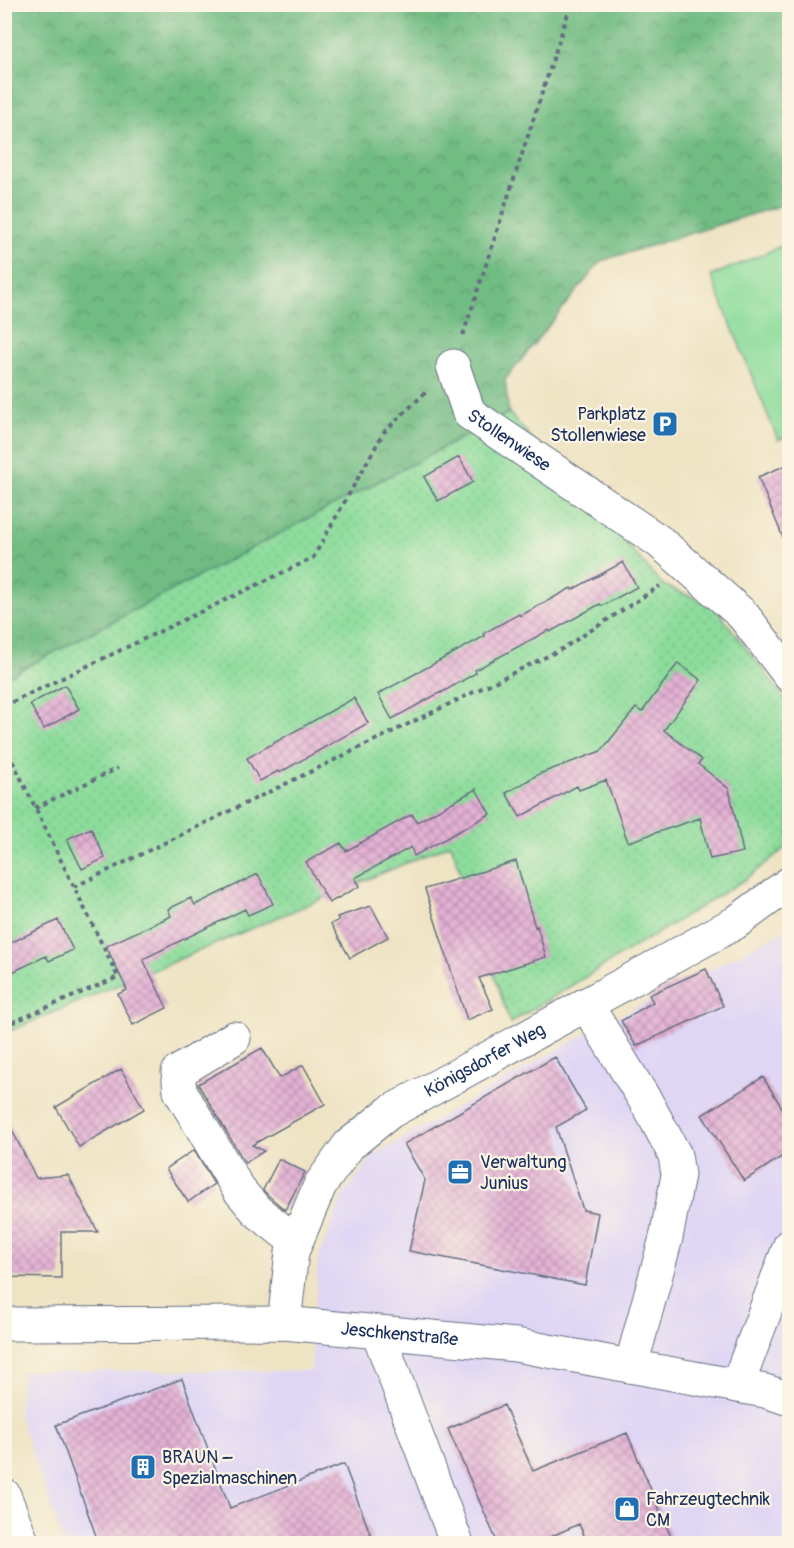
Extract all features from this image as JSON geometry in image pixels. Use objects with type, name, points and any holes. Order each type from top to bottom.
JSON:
[{"type":"street","name":"Stollenwiese","points":[[453,366],[469,413],[660,542],[743,615],[789,676]]},
{"type":"street","name":"Königsdorfer Weg","points":[[284,1323],[292,1252],[320,1185],[349,1145],[390,1112],[735,923],[789,883]]},
{"type":"street","points":[[586,1004],[648,1105],[675,1155],[678,1175],[666,1238],[631,1366]]},
{"type":"street","points":[[234,1038],[178,1072],[180,1091],[239,1190],[257,1211],[296,1242]]},
{"type":"street","points":[[737,1386],[789,1245]]},
{"type":"street","name":"Jeschkenstraße","points":[[4,1324],[284,1323],[516,1345],[765,1391],[789,1399]]},
{"type":"street","points":[[378,1332],[457,1544]]},
{"type":"street","points":[[4,1495],[23,1544]]},
{"type":"path","points":[[4,706],[313,558],[384,432],[453,366],[571,4]]},
{"type":"path","points":[[74,887],[562,649],[663,585],[693,571]]},
{"type":"path","points":[[4,1026],[118,977],[7,750]]},
{"type":"path","points":[[35,808],[118,768]]},
{"type":"shaded area","points":[[789,926],[789,1543],[64,1543],[18,1413],[23,1371],[311,1371],[318,1259],[343,1196],[375,1154],[578,1038],[784,931]]},
{"type":"green space","points":[[5,5],[789,5],[789,203],[601,261],[505,380],[509,413],[5,678]]},
{"type":"green space","points":[[789,243],[789,435],[778,440],[711,276]]},
{"type":"green space","points":[[509,413],[663,585],[714,606],[789,704],[789,845],[746,879],[510,1023],[451,844],[5,1033],[5,678]]},
{"type":"building","points":[[459,457],[473,482],[438,501],[424,477]]},
{"type":"building","points":[[789,464],[789,552],[758,477]]},
{"type":"building","points":[[623,562],[637,587],[602,606],[600,604],[550,632],[549,630],[392,719],[378,694],[485,636],[484,633],[519,614],[520,616],[571,588],[572,590]]},
{"type":"building","points":[[678,663],[701,680],[664,730],[702,760],[698,764],[729,789],[743,852],[710,859],[700,818],[628,842],[606,780],[579,790],[577,786],[520,817],[506,793],[539,774],[601,751],[636,708],[642,712]]},
{"type":"building","points":[[65,685],[79,709],[44,729],[30,704]]},
{"type":"building","points":[[354,698],[368,723],[279,773],[278,771],[260,781],[247,758]]},
{"type":"building","points":[[476,789],[490,814],[414,856],[411,847],[355,878],[360,886],[329,903],[306,862],[341,843],[346,851],[412,814],[417,822]]},
{"type":"building","points":[[91,828],[105,858],[82,869],[67,839]]},
{"type":"building","points":[[516,861],[546,957],[479,978],[493,1009],[467,1020],[425,889]]},
{"type":"building","points":[[258,874],[273,904],[248,915],[245,909],[143,959],[167,1008],[133,1025],[118,994],[127,990],[106,946],[171,916],[168,909],[191,898],[195,905]]},
{"type":"building","points":[[371,906],[388,937],[350,958],[331,924],[339,920],[337,917]]},
{"type":"building","points":[[58,920],[73,950],[49,961],[46,956],[4,976],[4,946]]},
{"type":"building","points":[[706,969],[723,1006],[636,1046],[621,1021],[653,1002],[649,995]]},
{"type":"building","points":[[262,1048],[280,1078],[303,1065],[325,1104],[252,1145],[264,1151],[245,1163],[198,1084]]},
{"type":"building","points":[[555,1057],[586,1110],[556,1127],[583,1210],[598,1213],[585,1285],[409,1251],[425,1180],[404,1144]]},
{"type":"building","points":[[121,1069],[144,1109],[79,1147],[56,1107]]},
{"type":"building","points":[[763,1077],[789,1119],[789,1152],[744,1181],[702,1115]]},
{"type":"building","points":[[4,1114],[36,1178],[68,1175],[98,1232],[61,1232],[61,1278],[4,1277]]},
{"type":"building","points":[[194,1150],[214,1184],[188,1202],[166,1169]]},
{"type":"building","points":[[279,1159],[305,1172],[285,1210],[263,1190]]},
{"type":"building","name":"BRAUN – Spezialmaschinen","points":[[182,1379],[230,1508],[344,1464],[374,1544],[99,1544],[56,1425]]},
{"type":"building","points":[[504,1405],[533,1471],[627,1433],[674,1544],[588,1544],[579,1524],[534,1544],[498,1544],[448,1429]]},
{"type":"place","name":"Parkplatz Stollenwiese","points":[[665,424]]},
{"type":"place","name":"Verwaltung Junius","points":[[460,1172]]},
{"type":"place","name":"BRAUN – Spezialmaschinen","points":[[143,1467]]},
{"type":"place","name":"Fahrzeugtechnik CM","points":[[627,1509]]}]
